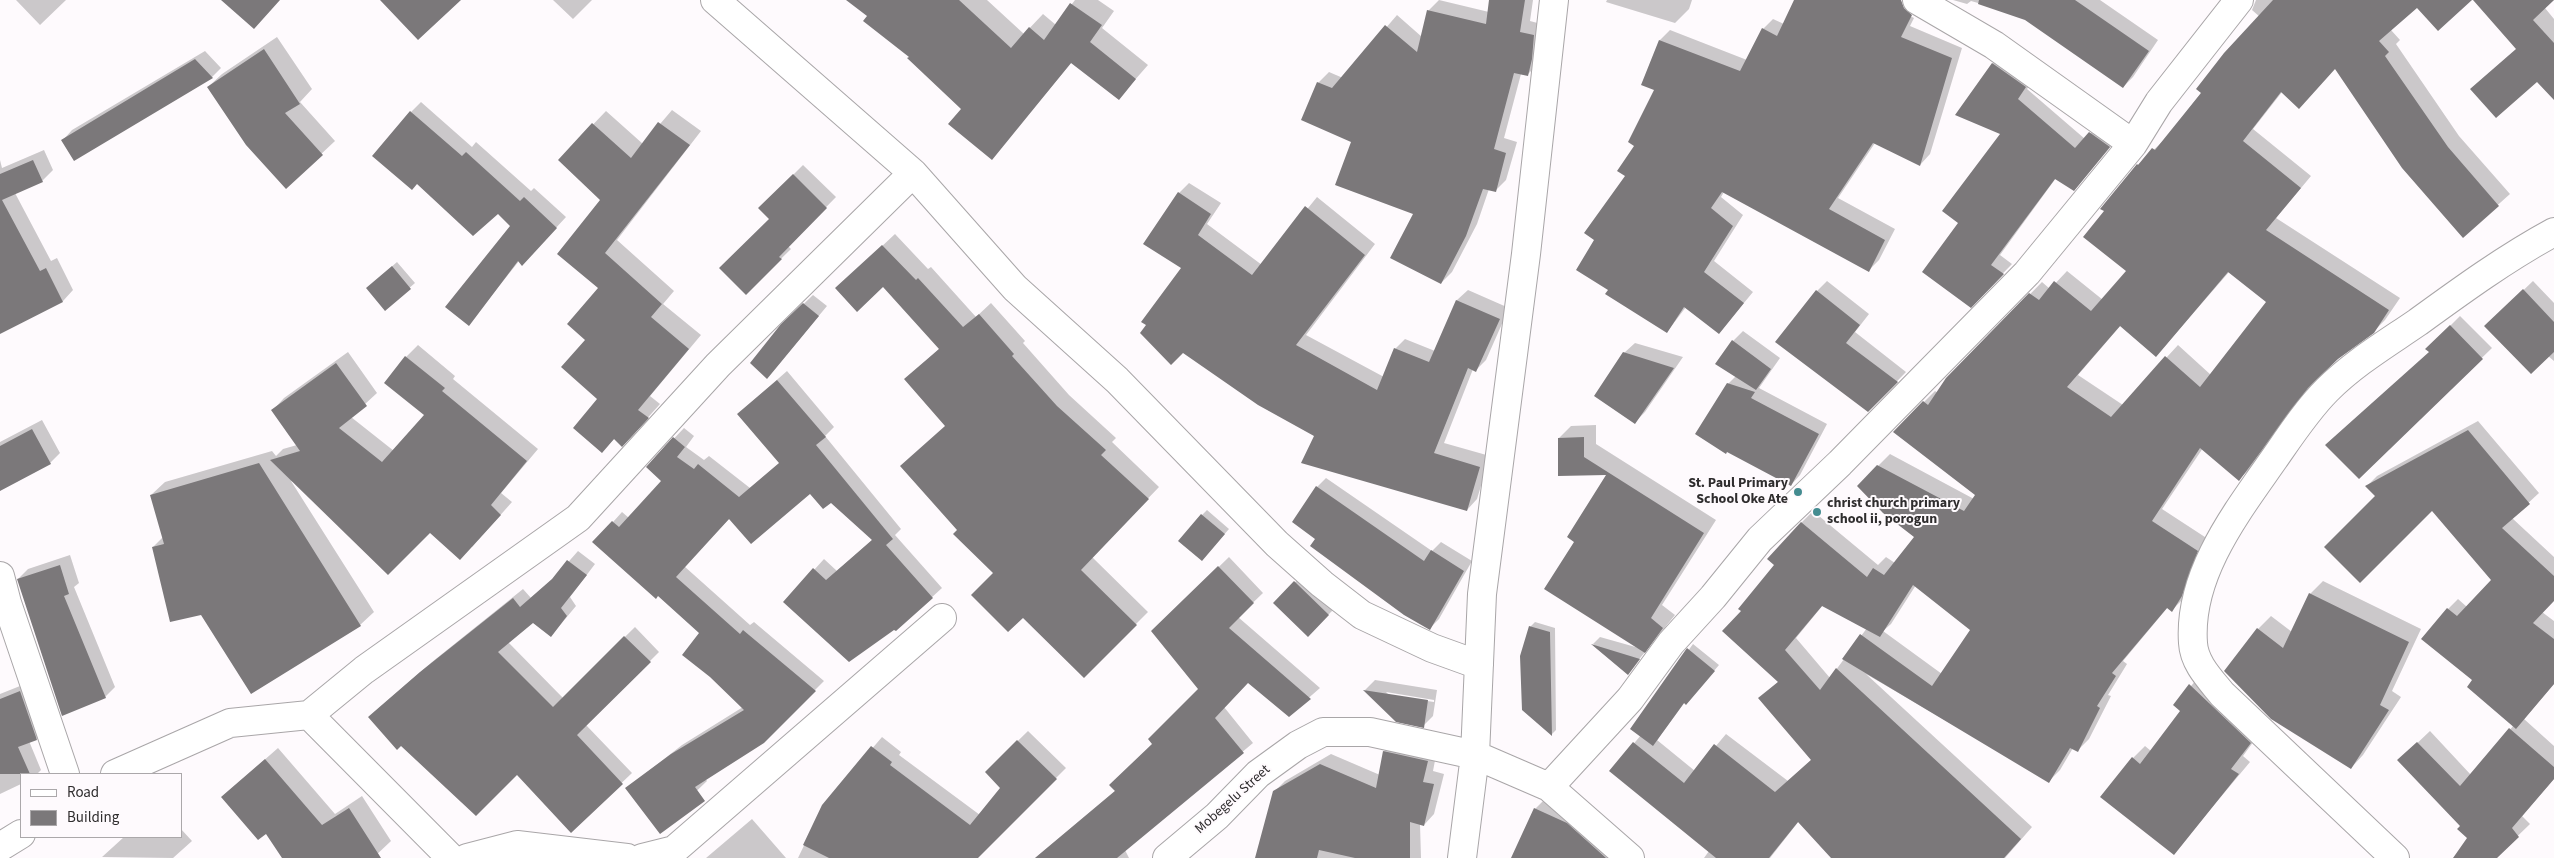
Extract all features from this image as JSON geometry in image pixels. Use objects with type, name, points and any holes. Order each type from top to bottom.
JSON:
[{"type":"street","points":[[715,0],[913,173],[1015,288],[1116,380],[1277,544],[1322,584],[1362,615],[1432,648],[1479,665]]},
{"type":"street","points":[[1462,858],[1475,755],[1482,594],[1526,254],[1554,0]]},
{"type":"street","points":[[1917,0],[1994,45],[2133,144]]},
{"type":"street","points":[[1549,787],[1630,699],[1671,643],[1713,597],[1760,539],[1840,463],[2027,273],[2133,144],[2159,102],[2238,0]]},
{"type":"street","points":[[116,773],[230,723],[310,715],[364,670],[578,518],[718,364],[913,173]]},
{"type":"street","points":[[2395,858],[2222,694],[2202,669],[2193,645],[2193,616],[2208,564],[2230,522],[2292,434],[2326,391],[2362,359],[2519,251],[2554,232]]},
{"type":"street","points":[[0,576],[6,603],[65,773]]},
{"type":"street","points":[[642,858],[674,850],[942,618]]},
{"type":"street","points":[[310,715],[451,858]]},
{"type":"street","name":"Mobegelu Street","points":[[1167,858],[1217,816],[1258,774],[1298,745],[1323,732],[1370,732],[1475,755],[1549,787],[1630,858]]},
{"type":"street","points":[[0,847],[20,835]]},
{"type":"street","points":[[467,858],[517,845],[627,858]]},
{"type":"building","points":[[221,0],[280,0],[254,29]]},
{"type":"building","points":[[380,0],[461,0],[418,40]]},
{"type":"building","points":[[846,0],[959,0],[1011,48],[1029,27],[1044,40],[1070,3],[1102,25],[1090,42],[1136,79],[1119,100],[1071,63],[992,160],[948,124],[961,109],[907,58],[909,57],[863,21],[867,16]]},
{"type":"building","points":[[1489,0],[1525,0],[1520,32],[1534,35],[1532,59],[1528,76],[1514,73],[1494,149],[1506,153],[1496,192],[1483,189],[1466,236],[1441,284],[1390,258],[1413,214],[1335,185],[1351,142],[1301,120],[1317,82],[1332,88],[1385,25],[1417,52],[1427,10],[1486,24]]},
{"type":"building","points":[[1794,0],[1901,0],[1904,8],[1912,15],[1901,37],[1952,58],[1920,166],[1873,143],[1829,209],[1885,240],[1869,272],[1722,192],[1711,208],[1733,226],[1704,272],[1744,303],[1719,334],[1684,307],[1667,333],[1605,294],[1608,290],[1576,270],[1594,240],[1584,233],[1625,176],[1617,171],[1634,146],[1628,142],[1654,90],[1641,85],[1659,40],[1740,71],[1762,28],[1777,36]]},
{"type":"building","points":[[1979,0],[2075,0],[2149,51],[2123,88],[2025,20],[1978,4]]},
{"type":"building","points":[[2273,0],[2472,0],[2438,31],[2417,8],[2379,41],[2389,52],[2385,56],[2448,147],[2499,206],[2463,238],[2402,168],[2335,69],[2299,109],[2281,92],[2243,141],[2301,188],[2266,230],[2389,310],[2374,333],[2338,359],[2308,388],[2239,481],[2200,448],[2152,521],[2198,551],[2182,596],[2172,612],[2167,608],[2112,673],[2116,676],[2097,706],[2100,708],[2078,752],[2070,748],[2049,783],[1842,659],[1860,634],[1932,686],[1970,630],[1913,585],[1880,637],[1822,606],[1785,650],[1820,690],[1836,668],[2021,839],[2004,858],[1831,858],[1798,822],[1769,858],[1716,858],[1609,771],[1633,742],[1684,783],[1714,744],[1775,792],[1811,760],[1758,698],[1778,682],[1722,631],[1741,611],[1738,609],[1774,565],[1767,559],[1801,522],[1867,577],[1873,568],[1884,575],[1914,537],[1883,513],[1857,486],[1877,465],[1964,511],[1975,495],[1893,432],[1923,401],[1928,405],[1946,378],[2029,293],[2039,300],[2054,281],[2091,311],[2126,271],[2083,237],[2104,211],[2100,209],[2137,164],[2152,148],[2155,150],[2201,93],[2196,89],[2224,53]],"holes":[[[2228,272],[2266,302],[2200,387],[2165,356],[2111,417],[2067,387],[2120,326],[2156,357]]]},
{"type":"building","points":[[2473,0],[2554,0],[2533,20],[2554,43],[2554,100],[2537,82],[2496,118],[2470,89],[2516,49]]},
{"type":"building","points":[[264,49],[300,104],[285,113],[323,155],[286,189],[246,145],[207,87]]},
{"type":"building","points":[[195,59],[213,78],[74,161],[61,140]]},
{"type":"building","points":[[1992,63],[2026,87],[2018,99],[2075,148],[2089,132],[2110,147],[2074,191],[2055,179],[1991,265],[2004,274],[1971,308],[1922,272],[1958,223],[1942,211],[2000,134],[1955,115]]},
{"type":"building","points":[[410,111],[462,156],[466,152],[520,201],[524,197],[557,228],[522,266],[518,261],[469,326],[445,307],[510,226],[498,214],[473,236],[417,184],[412,190],[372,156]]},
{"type":"building","points":[[658,122],[690,145],[605,253],[662,304],[651,317],[689,349],[638,410],[649,418],[622,447],[614,439],[602,453],[573,428],[597,399],[561,367],[585,340],[567,324],[598,288],[557,254],[600,200],[558,160],[592,123],[631,158]]},
{"type":"building","points":[[33,160],[43,182],[2,200],[40,271],[46,268],[63,302],[0,334],[0,174]]},
{"type":"building","points":[[793,174],[827,208],[779,257],[782,259],[746,295],[719,268],[769,219],[758,208]]},
{"type":"building","points":[[1178,192],[1211,214],[1198,235],[1252,275],[1305,206],[1365,255],[1296,345],[1377,390],[1394,348],[1429,362],[1456,300],[1500,319],[1476,372],[1468,368],[1434,453],[1480,467],[1467,511],[1301,463],[1314,436],[1258,405],[1183,353],[1171,365],[1140,333],[1146,325],[1141,322],[1181,268],[1143,244]]},
{"type":"building","points":[[882,245],[916,280],[918,278],[963,327],[979,314],[1014,354],[1012,356],[1057,406],[1106,450],[1101,455],[1149,499],[1081,570],[1137,625],[1084,678],[1023,618],[1008,632],[971,595],[993,573],[953,534],[957,530],[900,466],[945,426],[904,379],[939,349],[883,287],[857,312],[835,288]]},
{"type":"building","points":[[392,266],[411,289],[385,311],[366,288]]},
{"type":"building","points":[[2523,289],[2554,322],[2554,352],[2531,374],[2484,326]]},
{"type":"building","points":[[1816,290],[1860,325],[1846,343],[1898,382],[1868,412],[1775,342]]},
{"type":"building","points":[[803,303],[819,316],[767,379],[750,363],[781,324]]},
{"type":"building","points":[[2450,325],[2483,359],[2359,479],[2325,445],[2429,352],[2425,349]]},
{"type":"building","points":[[1732,340],[1771,369],[1756,390],[1715,364]]},
{"type":"building","points":[[1623,352],[1674,368],[1635,424],[1594,396]]},
{"type":"building","points":[[405,356],[445,388],[442,391],[527,461],[491,505],[501,515],[460,560],[430,533],[388,575],[270,460],[300,451],[271,410],[336,363],[367,406],[339,428],[382,462],[424,415],[384,383]]},
{"type":"building","points":[[777,380],[826,437],[816,445],[893,539],[886,545],[933,598],[896,631],[894,630],[849,662],[783,602],[813,568],[826,580],[872,540],[831,503],[823,509],[810,494],[751,544],[729,519],[676,577],[740,634],[743,630],[816,691],[764,743],[695,787],[705,801],[660,834],[625,788],[671,754],[744,710],[710,677],[682,655],[699,633],[658,596],[656,599],[592,542],[612,521],[619,527],[661,481],[646,467],[673,437],[685,447],[677,457],[694,469],[698,464],[739,497],[779,463],[737,414]]},
{"type":"building","points":[[1727,383],[1755,392],[1751,398],[1819,434],[1791,486],[1727,452],[1726,454],[1695,434]]},
{"type":"building","points":[[32,429],[51,464],[0,491],[0,446]]},
{"type":"building","points":[[2468,430],[2530,504],[2502,528],[2554,576],[2554,601],[2533,623],[2554,639],[2554,684],[2516,729],[2467,687],[2472,680],[2421,639],[2447,608],[2457,616],[2491,580],[2432,511],[2360,583],[2324,547],[2375,496],[2365,486]]},
{"type":"building","points":[[1584,437],[1584,457],[1704,533],[1651,618],[1663,628],[1645,653],[1544,589],[1574,542],[1567,537],[1606,475],[1558,476],[1558,438]]},
{"type":"building","points":[[259,463],[361,626],[251,694],[201,615],[170,622],[152,547],[164,544],[150,495]]},
{"type":"building","points":[[1316,486],[1424,561],[1431,550],[1464,571],[1430,630],[1404,615],[1310,546],[1315,539],[1292,522]]},
{"type":"building","points":[[1201,514],[1225,534],[1202,561],[1178,541]]},
{"type":"building","points":[[567,560],[587,575],[561,608],[567,616],[551,637],[533,623],[498,652],[553,707],[624,636],[651,662],[577,735],[623,784],[571,833],[517,775],[476,816],[401,746],[397,750],[368,717],[420,672],[513,598],[520,607],[552,579]]},
{"type":"building","points":[[60,565],[69,594],[64,596],[106,698],[62,716],[17,579]]},
{"type":"building","points":[[1218,566],[1254,603],[1229,628],[1311,699],[1289,717],[1248,683],[1215,718],[1244,753],[1117,858],[1035,858],[1115,791],[1109,785],[1152,744],[1148,739],[1198,689],[1151,631]]},
{"type":"building","points":[[1294,581],[1329,615],[1308,637],[1273,603]]},
{"type":"building","points":[[2309,593],[2409,642],[2380,705],[2389,710],[2351,769],[2271,719],[2224,671],[2257,628],[2283,648]]},
{"type":"building","points":[[1529,626],[1550,632],[1552,736],[1522,710],[1520,656]]},
{"type":"building","points":[[1591,644],[1640,659],[1628,675]]},
{"type":"building","points":[[1687,648],[1715,671],[1686,705],[1684,703],[1653,746],[1630,729]]},
{"type":"building","points":[[2189,684],[2251,743],[2231,769],[2239,774],[2174,855],[2100,797],[2132,757],[2140,764],[2180,711],[2173,705]]},
{"type":"building","points":[[1363,690],[1428,700],[1424,728],[1396,722]]},
{"type":"building","points":[[20,691],[37,740],[18,747],[30,773],[0,774],[0,699]]},
{"type":"building","points":[[2509,728],[2554,767],[2554,779],[2512,828],[2519,837],[2497,858],[2453,858],[2467,838],[2457,829],[2460,826],[2397,760],[2417,742],[2460,786]]},
{"type":"building","points":[[1017,740],[1057,779],[978,858],[829,858],[803,845],[822,805],[871,746],[892,762],[890,765],[970,825],[1000,788],[985,772]]},
{"type":"building","points":[[1383,751],[1428,761],[1423,782],[1434,784],[1424,826],[1410,822],[1410,858],[1355,858],[1319,850],[1317,858],[1255,858],[1273,791],[1320,764],[1376,788]]},
{"type":"building","points":[[265,759],[322,825],[349,808],[381,858],[282,858],[266,834],[258,840],[221,797]]},
{"type":"building","points":[[1534,808],[1567,823],[1606,858],[1511,858]]},
{"type":"place","name":"St. Paul Primary School Oke Ate","points":[[1798,492]]},
{"type":"place","name":"christ church primary school ii, porogun","points":[[1817,512]]}]
